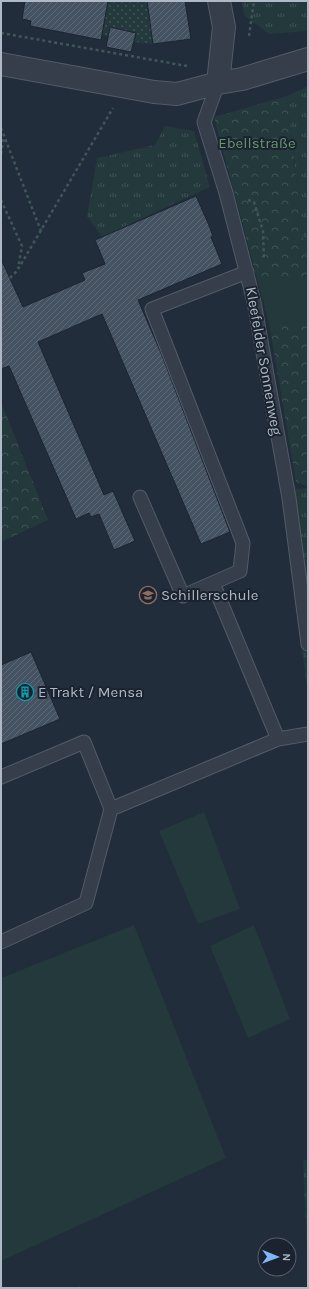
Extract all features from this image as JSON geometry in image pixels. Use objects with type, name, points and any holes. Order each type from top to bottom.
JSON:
[{"type":"street","points":[[218,83],[224,27],[219,1]]},
{"type":"street","points":[[1,64],[127,88],[177,94],[218,83],[263,74],[308,58]]},
{"type":"lane","name":"Kleefelder Sonnenweg","points":[[218,83],[204,122],[226,193],[254,302],[288,494],[308,644]]},
{"type":"lane","points":[[140,497],[183,596],[240,571],[243,543],[152,308],[247,272]]},
{"type":"lane","points":[[213,583],[278,739]]},
{"type":"lane","points":[[111,809],[278,739],[308,734]]},
{"type":"lane","points":[[1,776],[84,742],[111,809],[86,903],[1,942]]},
{"type":"path","points":[[1,34],[191,66],[218,83]]},
{"type":"path","points":[[10,278],[17,271],[114,105],[127,88]]},
{"type":"path","points":[[1,128],[41,231]]},
{"type":"path","points":[[1,154],[4,136]]},
{"type":"path","points":[[1,200],[22,246],[17,271]]},
{"type":"path","points":[[78,1288],[83,1288]]},
{"type":"green space","points":[[108,1],[147,1],[153,44],[134,42],[135,33],[110,27],[108,36],[102,35]]},
{"type":"green space","points":[[242,1],[308,1],[308,31],[269,34],[244,15]]},
{"type":"green space","points":[[308,86],[308,286],[287,96]]},
{"type":"green space","name":"Ebellstraße","points":[[287,96],[308,286],[308,487],[296,482],[269,323],[214,117]]},
{"type":"green space","points":[[165,126],[194,131],[210,187],[102,237],[87,216],[97,158],[155,145]]},
{"type":"green space","points":[[307,278],[308,321],[269,323],[259,283]]},
{"type":"green space","points":[[1,402],[48,520],[1,542]]},
{"type":"green space","points":[[308,488],[308,695],[281,490]]},
{"type":"green space","points":[[204,812],[240,909],[198,924],[159,831]]},
{"type":"green space","points":[[134,925],[226,1158],[1,1261],[1,978]]},
{"type":"green space","points":[[254,925],[290,1019],[248,1038],[210,946]]},
{"type":"green space","points":[[308,1159],[308,1270],[303,1161]]},
{"type":"building","points":[[25,1],[108,1],[101,40],[30,26],[31,21],[22,19]]},
{"type":"building","points":[[147,1],[185,1],[191,39],[153,44]]},
{"type":"building","points":[[110,27],[136,33],[131,52],[106,47]]},
{"type":"building","points":[[196,196],[213,236],[211,237],[222,264],[138,300],[161,353],[230,532],[201,544],[102,314],[38,342],[104,495],[113,491],[135,541],[114,550],[99,514],[91,517],[89,513],[76,519],[9,366],[1,369],[1,259],[23,307],[85,280],[82,273],[105,264],[95,240]]},
{"type":"building","name":"E Trakt / Mensa","points":[[31,652],[60,719],[1,744],[1,665]]},
{"type":"place","name":"Schillerschule","points":[[148,595]]},
{"type":"place","name":"E Trakt / Mensa","points":[[25,692]]}]
